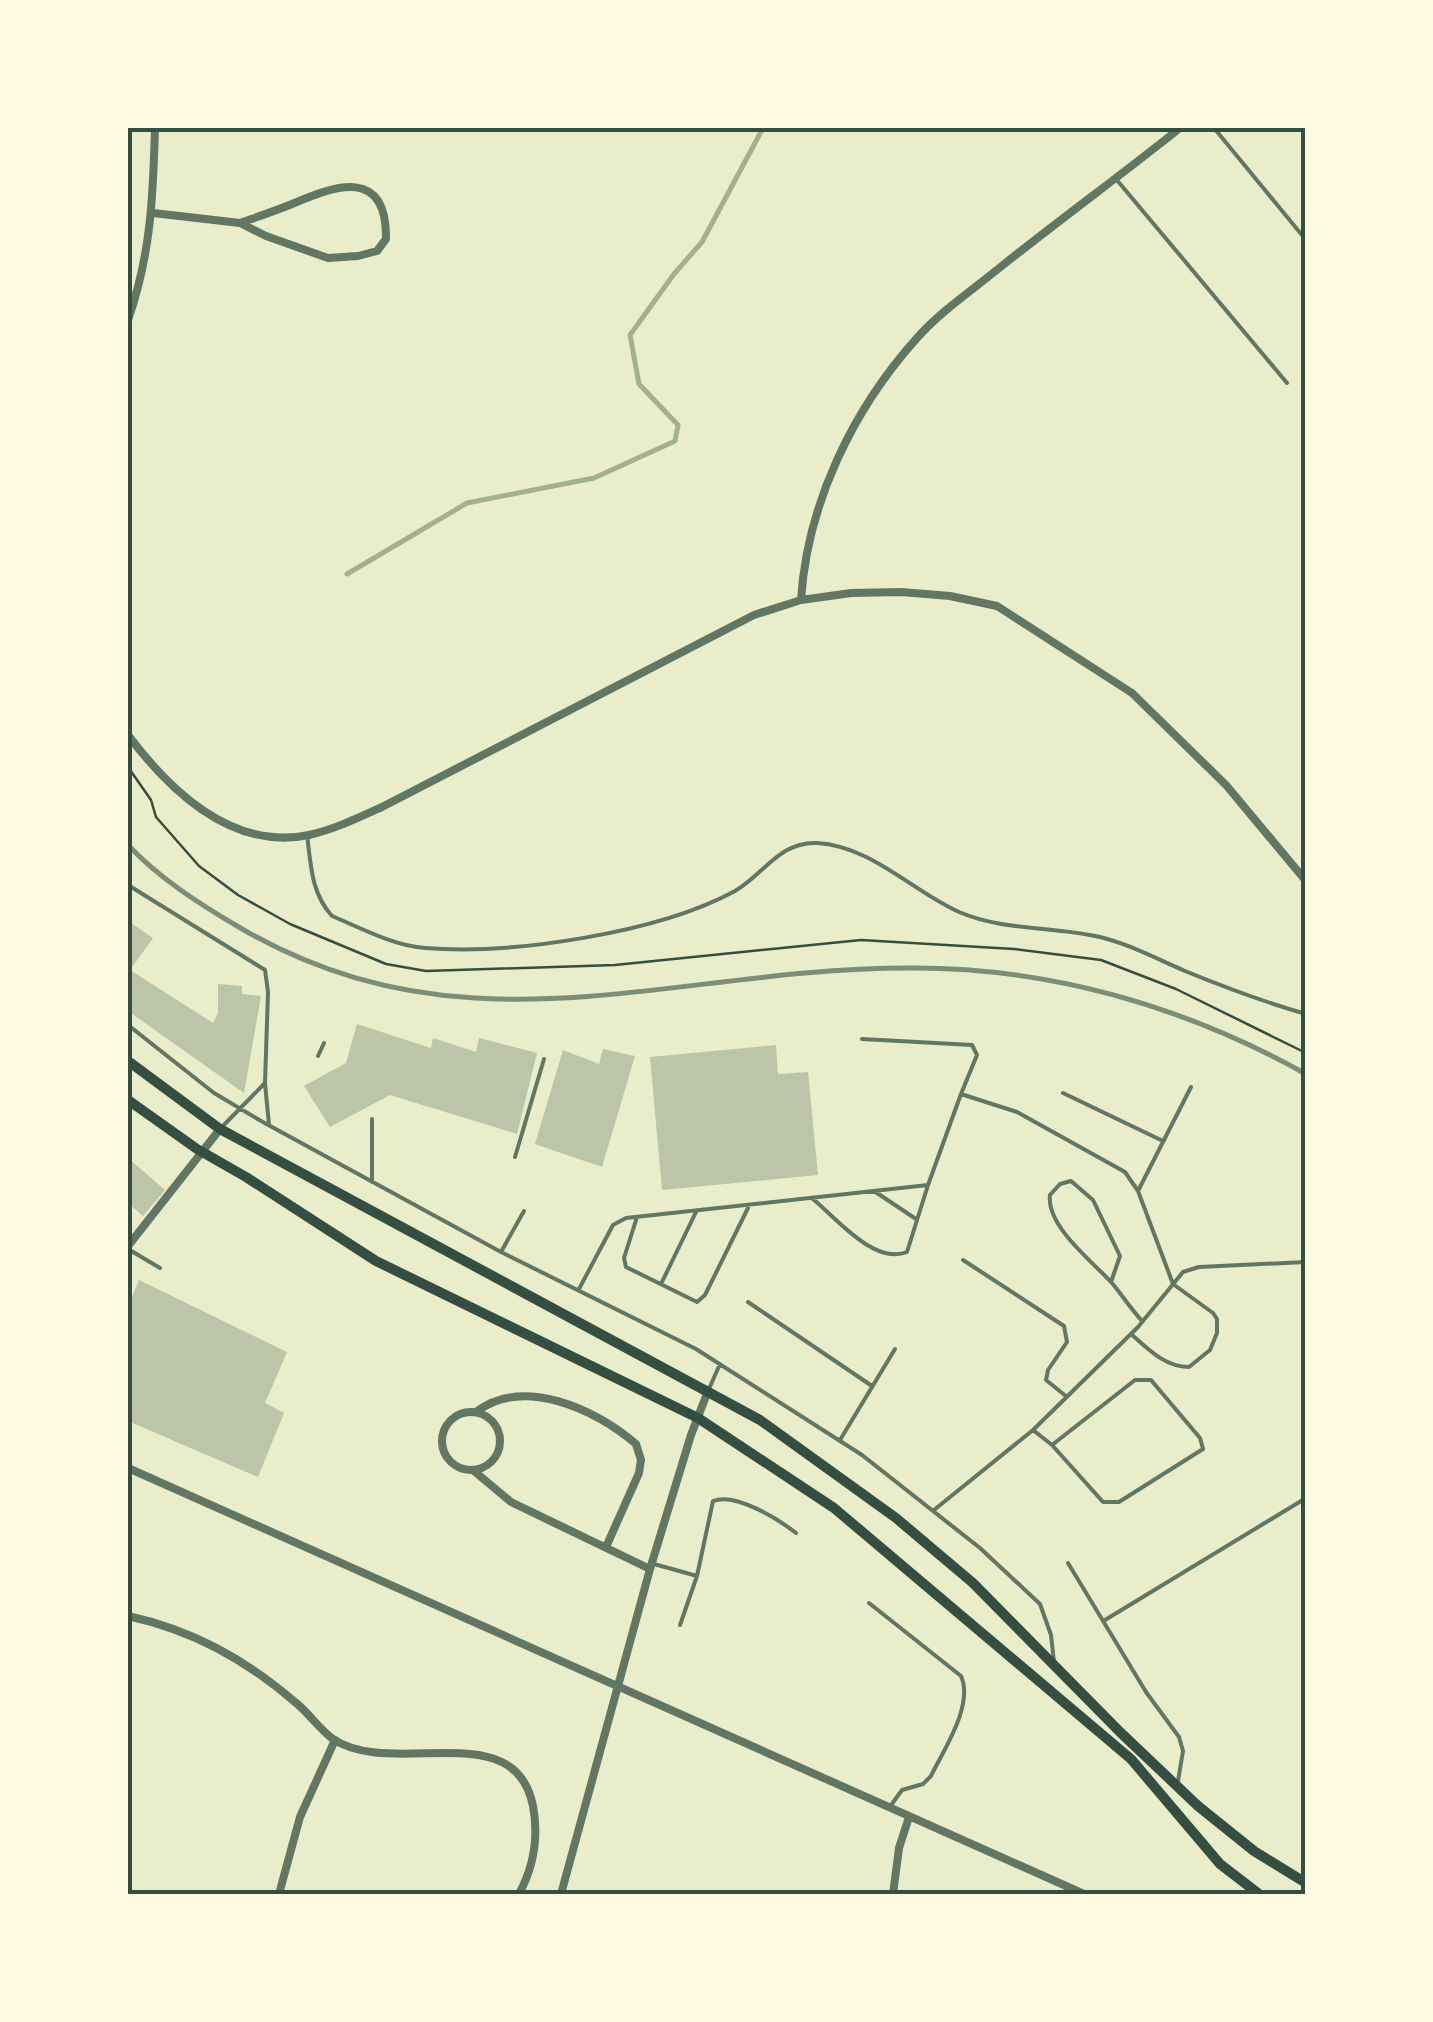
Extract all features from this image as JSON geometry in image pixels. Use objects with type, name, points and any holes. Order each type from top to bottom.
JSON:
[{"type":"main road","points":[[128,1060],[220,1129],[760,1420],[896,1518],[973,1582],[1177,1786],[1254,1851],[1306,1883]]},
{"type":"main road","points":[[128,1100],[202,1152],[376,1260],[698,1418],[834,1508],[1131,1759],[1220,1864],[1259,1894]]},
{"type":"street","points":[[128,320],[142,280],[153,213],[155,128]]},
{"type":"street","points":[[802,600],[809,536],[842,448],[888,373],[919,335],[958,301],[1180,128]]},
{"type":"street","points":[[153,213],[240,223],[328,258],[377,251],[386,240],[380,207],[372,195],[356,185],[340,185],[240,223]]},
{"type":"street","points":[[128,736],[180,794],[220,821],[269,836],[306,835],[382,807],[754,615],[802,600],[851,593],[950,596],[996,606],[1132,693],[1226,785],[1306,881]]},
{"type":"street","points":[[128,1248],[220,1129]]},
{"type":"street","points":[[561,1894],[651,1566],[708,1391]]},
{"type":"street","points":[[476,1412],[496,1426],[501,1442],[496,1458],[474,1471],[466,1471],[451,1463],[441,1440],[446,1424],[460,1414],[476,1412],[497,1400],[548,1397],[596,1419],[636,1444],[641,1460],[639,1473],[606,1548]]},
{"type":"street","points":[[128,1468],[1084,1894]]},
{"type":"street","points":[[474,1471],[511,1502],[651,1566]]},
{"type":"street","points":[[128,1616],[180,1630],[230,1653],[296,1702],[335,1740],[388,1754],[484,1755],[518,1772],[532,1800],[536,1822],[533,1869],[519,1894]]},
{"type":"street","points":[[279,1894],[300,1817],[335,1740]]},
{"type":"street","points":[[893,1894],[899,1848],[909,1817]]},
{"type":"lane","points":[[1214,128],[1306,240]]},
{"type":"lane","points":[[1116,179],[1286,383]]},
{"type":"lane","points":[[306,835],[315,888],[332,916],[422,948],[546,943],[650,924],[737,890],[797,845],[822,843],[869,858],[960,913],[1104,938],[1216,984],[1306,1014]]},
{"type":"lane","points":[[128,884],[213,940],[262,966],[268,992],[264,1083],[269,1125]]},
{"type":"lane","points":[[128,1026],[214,1093],[269,1125],[501,1252],[720,1364],[840,1440],[934,1510],[1040,1604],[1051,1635],[1054,1662]]},
{"type":"lane","points":[[813,1198],[871,1248],[888,1254],[907,1252],[976,1055],[972,1046],[862,1040]]},
{"type":"lane","points":[[318,1056],[324,1044]]},
{"type":"lane","points":[[515,1157],[544,1059]]},
{"type":"lane","points":[[220,1129],[264,1083]]},
{"type":"lane","points":[[1138,1191],[1191,1087]]},
{"type":"lane","points":[[1064,1093],[1163,1142]]},
{"type":"lane","points":[[961,1094],[1017,1112],[1125,1172],[1138,1191],[1175,1281],[1215,1315],[1217,1332],[1210,1350],[1195,1364],[1183,1368],[1160,1358],[1131,1334]]},
{"type":"lane","points":[[372,1119],[372,1182]]},
{"type":"lane","points":[[1111,1282],[1120,1256],[1093,1200],[1071,1181],[1060,1184],[1050,1196],[1051,1212],[1142,1322]]},
{"type":"lane","points":[[579,1289],[613,1225],[637,1217],[928,1185]]},
{"type":"lane","points":[[874,1191],[918,1219]]},
{"type":"lane","points":[[637,1217],[624,1258],[626,1266],[690,1300],[702,1300],[748,1206]]},
{"type":"lane","points":[[501,1252],[524,1211]]},
{"type":"lane","points":[[661,1284],[696,1212]]},
{"type":"lane","points":[[128,1248],[160,1268]]},
{"type":"lane","points":[[963,1260],[1064,1326],[1067,1342],[1046,1380],[1067,1397]]},
{"type":"lane","points":[[934,1510],[1033,1430],[1131,1334],[1183,1272],[1199,1267],[1306,1262]]},
{"type":"lane","points":[[748,1302],[872,1386]]},
{"type":"lane","points":[[840,1440],[894,1349]]},
{"type":"lane","points":[[708,1391],[720,1364]]},
{"type":"lane","points":[[1033,1430],[1104,1502],[1111,1504],[1203,1450],[1200,1438],[1152,1380],[1144,1379],[1135,1380],[1052,1445]]},
{"type":"lane","points":[[680,1625],[698,1576],[710,1507],[716,1498],[734,1500],[796,1533]]},
{"type":"lane","points":[[1106,1620],[1306,1498]]},
{"type":"lane","points":[[1068,1563],[1106,1620],[1146,1692],[1178,1737],[1183,1751],[1177,1786]]},
{"type":"lane","points":[[651,1566],[698,1576]]},
{"type":"lane","points":[[869,1603],[961,1676],[966,1690],[960,1713],[931,1776],[923,1784],[902,1790],[889,1808]]},
{"type":"path","points":[[128,767],[151,800],[156,817],[199,866],[290,924],[386,964],[426,971],[615,965],[861,940],[1014,948],[1101,960],[1176,989],[1306,1053]]},
{"type":"building","points":[[128,921],[153,938],[130,970],[213,1023],[218,1013],[218,984],[242,986],[242,994],[261,996],[244,1093],[128,1011]]},
{"type":"building","points":[[357,1024],[431,1048],[433,1038],[476,1052],[479,1038],[537,1053],[517,1134],[390,1095],[330,1127],[304,1086],[346,1063]]},
{"type":"building","points":[[776,1045],[778,1074],[808,1072],[818,1175],[662,1190],[650,1057]]},
{"type":"building","points":[[603,1049],[635,1056],[602,1167],[535,1144],[563,1050],[599,1064]]},
{"type":"building","points":[[128,1158],[165,1190],[143,1216],[128,1203]]},
{"type":"building","points":[[139,1280],[287,1352],[265,1403],[284,1413],[258,1477],[128,1421],[128,1307]]},
{"type":"waterway","points":[[347,574],[467,503],[594,478],[675,441],[678,425],[639,384],[630,335],[702,242],[763,128]]},
{"type":"railway","points":[[128,845],[180,889],[237,926],[322,967],[405,990],[487,999],[569,998],[821,972],[961,969],[1064,983],[1164,1010],[1306,1074]]}]
